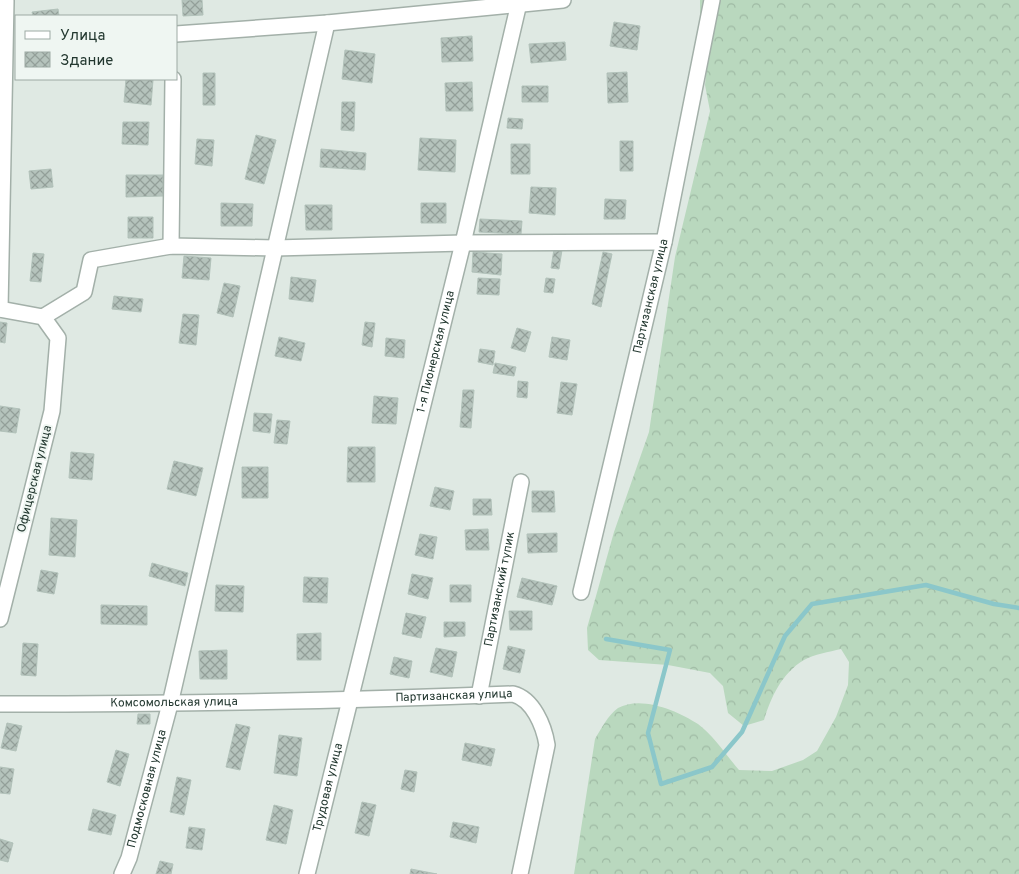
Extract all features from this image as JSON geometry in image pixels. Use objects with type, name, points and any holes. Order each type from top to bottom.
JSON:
[{"type":"street","points":[[178,34],[327,23],[564,0]]},
{"type":"street","name":"Партизанская улица","points":[[581,592],[664,242],[712,0]]},
{"type":"street","points":[[6,1],[0,309],[43,317],[84,292],[92,260],[171,246],[276,248],[463,243],[664,242]]},
{"type":"street","name":"1-я Пионерская улица","points":[[348,701],[463,243],[519,3]]},
{"type":"street","points":[[170,704],[327,23]]},
{"type":"street","points":[[171,246],[173,80]]},
{"type":"street","name":"Офицерская улица","points":[[0,619],[52,410],[58,338],[43,317]]},
{"type":"street","name":"Партизанский тупик","points":[[479,696],[521,482]]},
{"type":"street","name":"Партизанская улица","points":[[348,701],[513,694],[525,699],[545,733],[547,745],[520,874]]},
{"type":"street","name":"Комсомольская улица","points":[[0,704],[348,701]]},
{"type":"street","name":"Трудовая улица","points":[[307,874],[348,701]]},
{"type":"street","name":"Подмосковная улица","points":[[122,874],[129,858],[170,704]]},
{"type":"green space","points":[[700,0],[1019,0],[1019,874],[574,874],[595,739],[608,718],[618,708],[627,704],[648,704],[680,714],[703,728],[739,770],[772,771],[803,760],[817,751],[836,717],[848,685],[849,662],[841,649],[812,656],[796,665],[778,686],[764,720],[744,726],[728,713],[723,686],[710,673],[668,665],[599,660],[588,650],[587,628],[614,532],[649,432],[675,257],[710,111],[705,85],[708,56],[700,13]]},
{"type":"building","points":[[182,0],[202,0],[203,15],[183,16]]},
{"type":"building","points":[[58,9],[59,15],[33,15],[32,12]]},
{"type":"building","points":[[614,22],[640,26],[637,50],[610,46]]},
{"type":"building","points":[[472,36],[473,61],[442,62],[441,38]]},
{"type":"building","points":[[565,42],[566,60],[531,63],[529,44]]},
{"type":"building","points":[[345,50],[375,54],[372,83],[342,79]]},
{"type":"building","points":[[627,72],[628,102],[608,103],[607,73]]},
{"type":"building","points":[[203,73],[215,73],[215,105],[203,105]]},
{"type":"building","points":[[126,80],[153,80],[151,105],[124,102]]},
{"type":"building","points":[[472,82],[473,111],[446,111],[445,83]]},
{"type":"building","points":[[522,86],[548,86],[548,102],[522,102]]},
{"type":"building","points":[[342,102],[355,102],[354,131],[341,130]]},
{"type":"building","points":[[508,118],[523,119],[522,129],[507,128]]},
{"type":"building","points":[[123,122],[149,122],[148,145],[122,144]]},
{"type":"building","points":[[256,135],[276,140],[264,184],[245,179]]},
{"type":"building","points":[[420,138],[456,140],[455,172],[418,170]]},
{"type":"building","points":[[197,139],[214,140],[212,166],[195,164]]},
{"type":"building","points":[[620,141],[633,141],[633,171],[620,171]]},
{"type":"building","points":[[511,144],[530,144],[530,174],[511,174]]},
{"type":"building","points":[[321,149],[366,153],[365,170],[320,167]]},
{"type":"building","points":[[51,169],[53,187],[31,189],[29,171]]},
{"type":"building","points":[[126,175],[163,175],[163,196],[126,197]]},
{"type":"building","points":[[531,187],[556,188],[555,215],[529,213]]},
{"type":"building","points":[[605,199],[626,200],[625,219],[604,219]]},
{"type":"building","points":[[221,203],[253,204],[252,226],[221,226]]},
{"type":"building","points":[[421,203],[446,203],[446,223],[421,223]]},
{"type":"building","points":[[305,205],[332,205],[332,230],[306,230]]},
{"type":"building","points":[[128,217],[153,217],[153,238],[128,238]]},
{"type":"building","points":[[480,219],[522,221],[521,234],[479,232]]},
{"type":"building","points":[[554,249],[562,250],[559,269],[551,268]]},
{"type":"building","points":[[473,252],[502,254],[501,275],[472,272]]},
{"type":"building","points":[[603,252],[612,254],[601,307],[592,304]]},
{"type":"building","points":[[33,253],[44,254],[41,282],[30,281]]},
{"type":"building","points":[[184,256],[211,258],[209,280],[182,278]]},
{"type":"building","points":[[291,277],[316,280],[313,302],[289,299]]},
{"type":"building","points":[[478,278],[500,279],[499,295],[477,294]]},
{"type":"building","points":[[546,278],[555,279],[553,293],[544,292]]},
{"type":"building","points":[[224,283],[240,286],[233,317],[217,313]]},
{"type":"building","points":[[114,296],[143,299],[141,312],[112,309]]},
{"type":"building","points":[[183,314],[199,315],[196,345],[179,343]]},
{"type":"building","points":[[0,322],[7,323],[5,343],[0,342]]},
{"type":"building","points":[[365,322],[375,323],[372,347],[362,345]]},
{"type":"building","points":[[517,328],[531,332],[525,352],[511,348]]},
{"type":"building","points":[[279,337],[305,343],[301,361],[275,356]]},
{"type":"building","points":[[552,337],[570,340],[567,360],[549,357]]},
{"type":"building","points":[[386,338],[405,340],[404,358],[385,356]]},
{"type":"building","points":[[480,349],[495,351],[493,365],[478,362]]},
{"type":"building","points":[[495,363],[516,367],[514,376],[493,373]]},
{"type":"building","points":[[518,381],[528,382],[527,398],[517,397]]},
{"type":"building","points":[[561,382],[577,384],[572,415],[557,413]]},
{"type":"building","points":[[463,390],[474,390],[471,428],[460,427]]},
{"type":"building","points":[[374,396],[398,398],[396,424],[372,423]]},
{"type":"building","points":[[0,406],[20,409],[16,433],[0,431]]},
{"type":"building","points":[[254,413],[272,414],[270,433],[253,431]]},
{"type":"building","points":[[277,420],[290,421],[287,444],[274,443]]},
{"type":"building","points":[[348,447],[375,447],[375,482],[347,482]]},
{"type":"building","points":[[71,452],[94,454],[92,480],[69,478]]},
{"type":"building","points":[[174,461],[203,468],[196,496],[167,489]]},
{"type":"building","points":[[242,467],[268,467],[268,498],[242,498]]},
{"type":"building","points":[[435,487],[454,491],[450,510],[430,506]]},
{"type":"building","points":[[532,491],[554,491],[555,512],[532,512]]},
{"type":"building","points":[[473,499],[491,499],[492,515],[473,515]]},
{"type":"building","points":[[51,518],[77,520],[75,557],[49,555]]},
{"type":"building","points":[[488,529],[489,550],[466,550],[465,530]]},
{"type":"building","points":[[557,533],[557,552],[528,553],[527,534]]},
{"type":"building","points":[[420,534],[437,537],[433,559],[415,555]]},
{"type":"building","points":[[152,563],[188,573],[185,586],[149,576]]},
{"type":"building","points":[[41,570],[58,573],[54,594],[37,591]]},
{"type":"building","points":[[412,574],[433,578],[428,599],[408,594]]},
{"type":"building","points":[[304,577],[328,578],[327,603],[303,602]]},
{"type":"building","points":[[522,578],[557,586],[552,605],[517,597]]},
{"type":"building","points":[[216,585],[244,586],[243,612],[215,611]]},
{"type":"building","points":[[450,585],[471,585],[471,602],[450,602]]},
{"type":"building","points":[[101,605],[147,606],[147,625],[101,624]]},
{"type":"building","points":[[509,611],[532,611],[532,630],[510,630]]},
{"type":"building","points":[[406,613],[426,617],[421,638],[402,634]]},
{"type":"building","points":[[444,622],[465,622],[465,636],[444,637]]},
{"type":"building","points":[[321,633],[321,660],[297,660],[297,634]]},
{"type":"building","points":[[23,643],[38,644],[36,676],[21,675]]},
{"type":"building","points":[[508,646],[525,650],[520,673],[503,669]]},
{"type":"building","points":[[436,648],[457,652],[452,677],[430,672]]},
{"type":"building","points":[[227,650],[227,679],[200,679],[199,651]]},
{"type":"building","points":[[394,657],[412,661],[409,678],[390,674]]},
{"type":"building","points":[[138,714],[150,714],[150,724],[137,724]]},
{"type":"building","points":[[7,723],[22,726],[16,751],[1,748]]},
{"type":"building","points":[[236,724],[250,727],[240,770],[226,767]]},
{"type":"building","points":[[279,735],[302,738],[297,776],[274,773]]},
{"type":"building","points":[[465,743],[495,749],[491,766],[462,760]]},
{"type":"building","points":[[116,750],[129,754],[120,786],[107,782]]},
{"type":"building","points":[[0,767],[14,769],[10,794],[0,793]]},
{"type":"building","points":[[405,770],[417,772],[414,792],[401,789]]},
{"type":"building","points":[[177,777],[191,780],[184,815],[170,812]]},
{"type":"building","points":[[362,802],[376,805],[369,836],[355,833]]},
{"type":"building","points":[[274,805],[293,810],[286,844],[266,840]]},
{"type":"building","points":[[93,809],[116,815],[111,835],[88,830]]},
{"type":"building","points":[[453,822],[479,827],[476,843],[450,837]]},
{"type":"building","points":[[189,827],[205,829],[202,850],[186,848]]},
{"type":"building","points":[[0,839],[13,843],[8,862],[0,860]]},
{"type":"building","points":[[160,861],[173,864],[171,874],[156,874]]},
{"type":"building","points":[[411,869],[437,874],[410,874]]},
{"type":"waterway","points":[[606,639],[670,650],[648,733],[661,784],[712,767],[742,732],[785,636],[812,604],[926,585],[994,604],[1019,608]]}]
